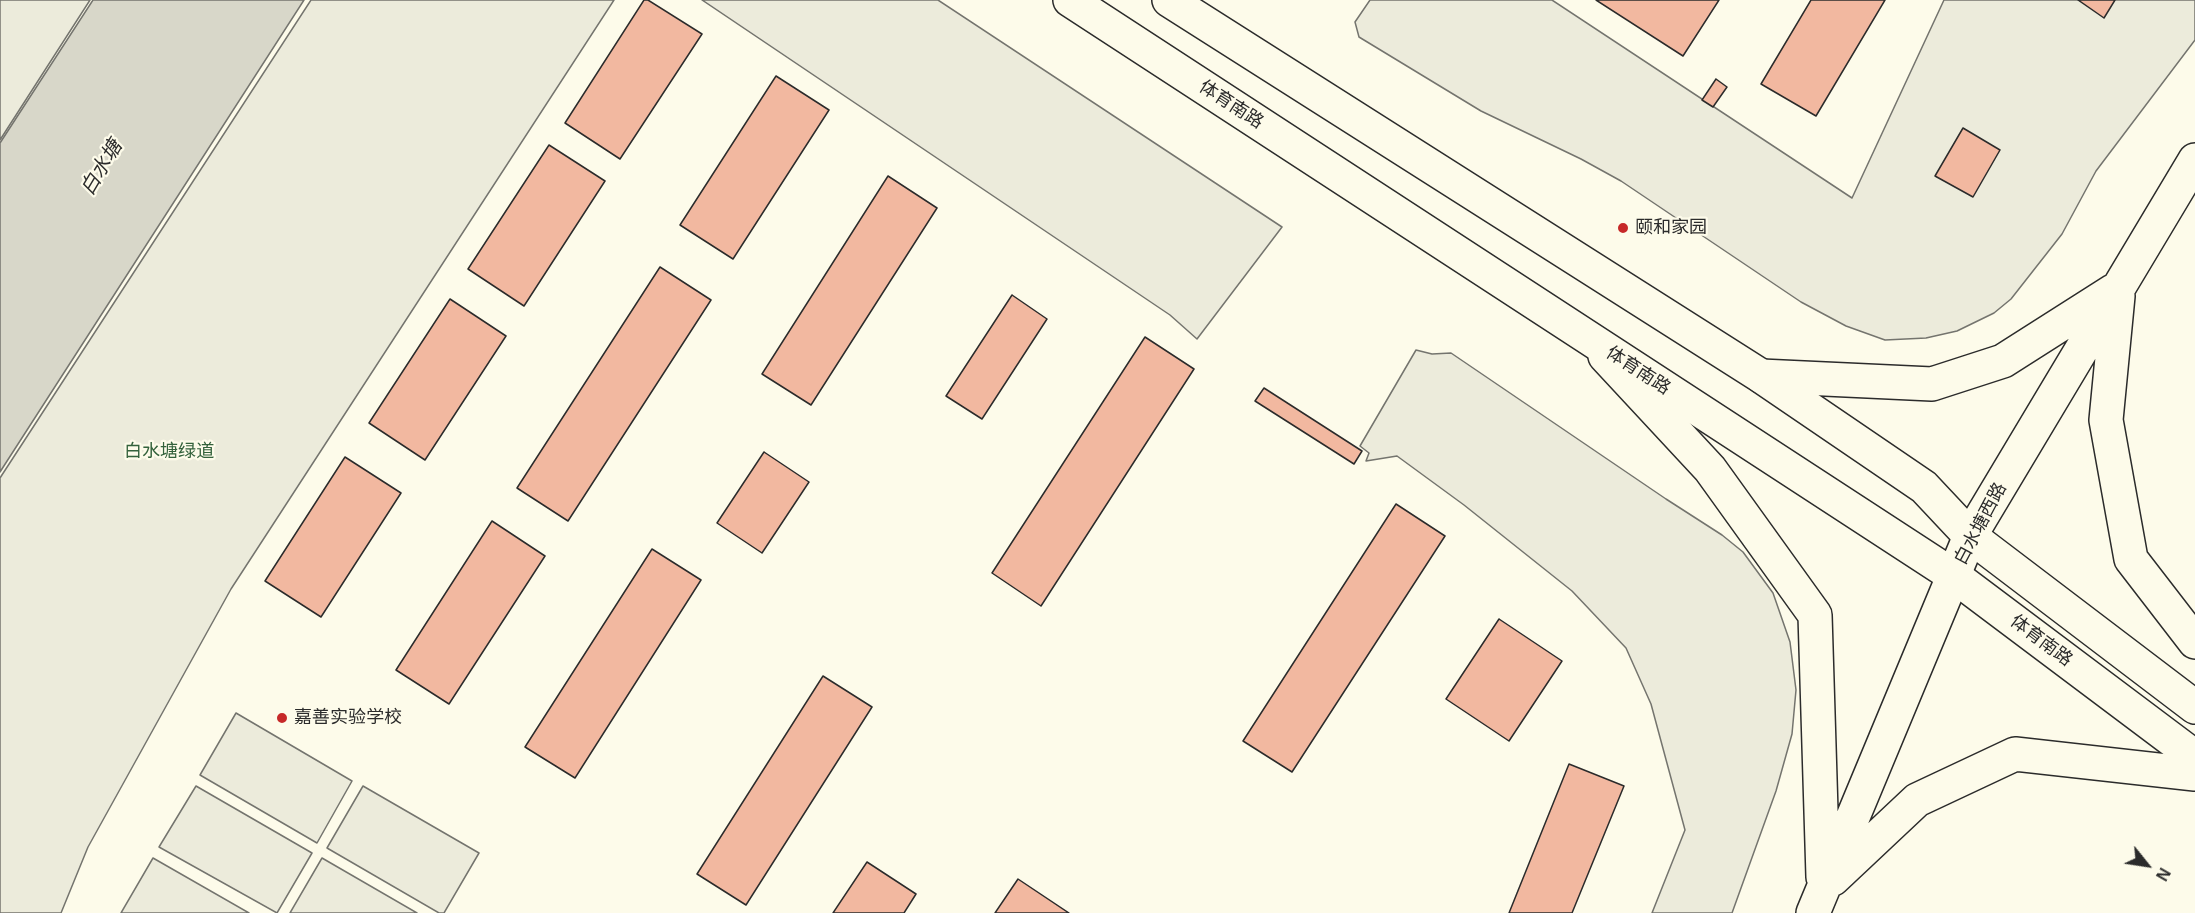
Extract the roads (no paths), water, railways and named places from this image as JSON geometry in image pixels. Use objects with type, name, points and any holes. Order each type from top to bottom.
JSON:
[{"type":"street","name":"体育南路","points":[[1070,0],[1954,576],[2195,757]]},
{"type":"street","points":[[1169,0],[1761,376],[1924,487],[1970,537],[2195,707]]},
{"type":"street","name":"白水塘西路","points":[[1818,901],[1970,537],[2195,160]]},
{"type":"street","points":[[1761,376],[1932,384],[2003,361],[2119,286]]},
{"type":"street","points":[[2119,286],[2106,420],[2131,559],[2195,642]]},
{"type":"street","points":[[1591,340],[1710,469],[1815,615],[1818,901]]},
{"type":"street","points":[[1818,901],[1917,800],[2015,754],[2195,774]]},
{"type":"water","name":"白水塘","points":[[93,0],[304,0],[0,472],[0,143]]},
{"type":"place","name":"颐和家园","points":[[1623,228]]},
{"type":"place","name":"嘉善实验学校","points":[[282,718]]},
{"type":"park label","name":"白水塘绿道","points":[[169,452]]}]
